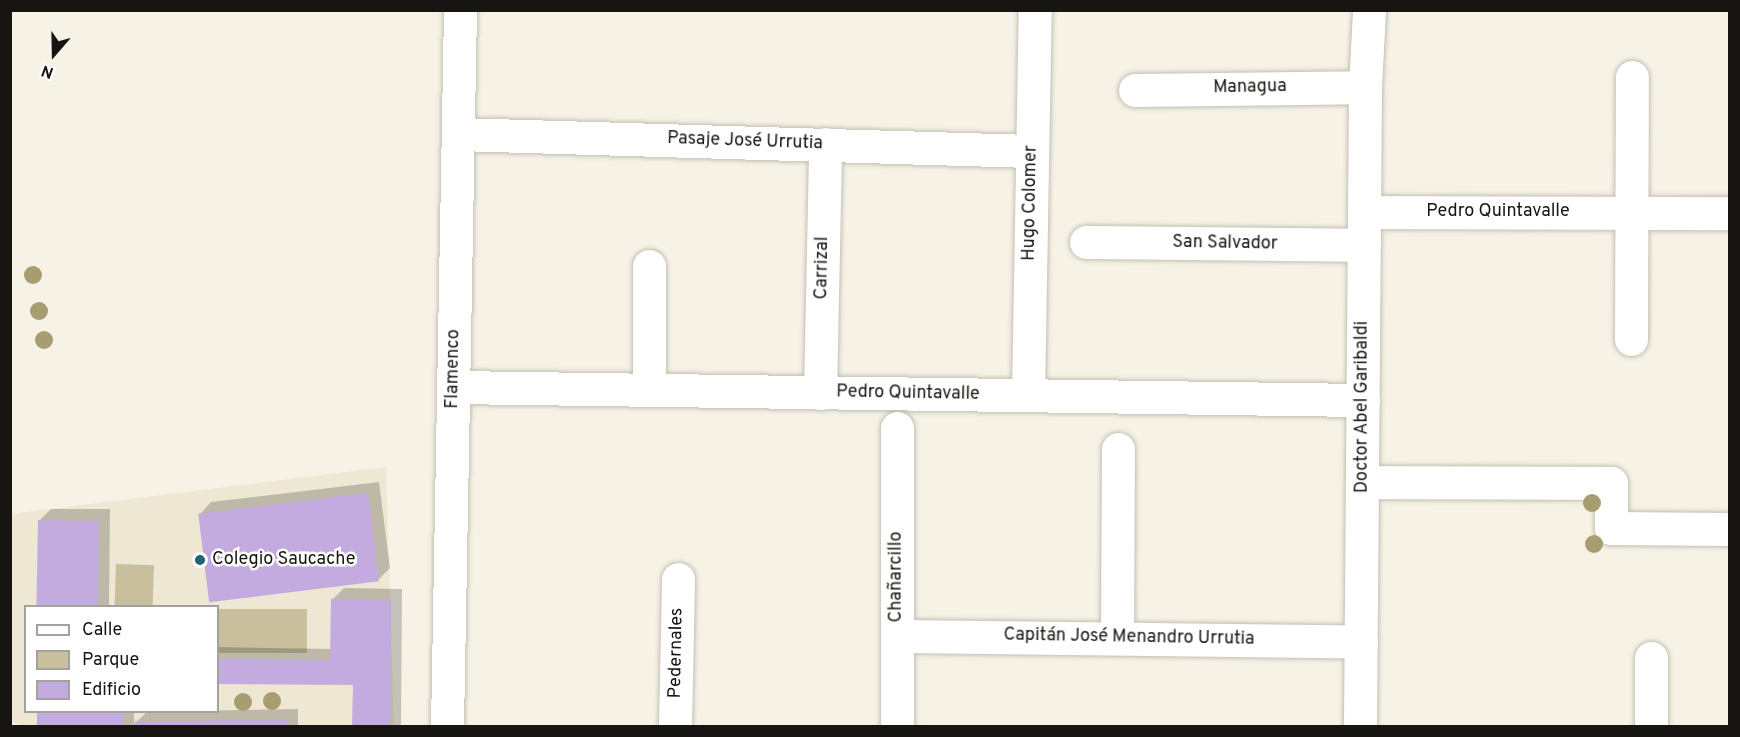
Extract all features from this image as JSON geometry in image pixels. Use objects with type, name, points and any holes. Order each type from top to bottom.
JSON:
[{"type":"street","name":"Flamenco","points":[[447,726],[460,10]]},
{"type":"street","name":"Hugo Colomer","points":[[1028,396],[1035,10]]},
{"type":"street","name":"Doctor Abel Garibaldi","points":[[1360,726],[1365,87],[1369,10]]},
{"type":"street","points":[[1631,339],[1632,77]]},
{"type":"street","name":"Managua","points":[[1135,90],[1365,87]]},
{"type":"street","name":"Pasaje José Urrutia","points":[[458,134],[1032,150]]},
{"type":"street","name":"Carrizal","points":[[820,393],[825,144]]},
{"type":"street","name":"Pedro Quintavalle","points":[[1364,212],[1730,213]]},
{"type":"street","name":"San Salvador","points":[[1086,242],[1364,245]]},
{"type":"street","points":[[649,390],[650,266]]},
{"type":"street","name":"Pedro Quintavalle","points":[[453,387],[1363,400]]},
{"type":"street","name":"Chañarcillo","points":[[897,428],[897,726]]},
{"type":"street","points":[[1117,638],[1118,449]]},
{"type":"street","points":[[1362,482],[1611,483],[1611,528],[1730,529]]},
{"type":"street","name":"Pedernales","points":[[675,726],[678,579]]},
{"type":"street","name":"Capitán José Menandro Urrutia","points":[[897,636],[1361,642]]},
{"type":"street","points":[[1651,658],[1651,726]]},
{"type":"shaded area","name":"Colegio Saucache","points":[[386,467],[394,726],[20,726],[10,720],[10,514]]},
{"type":"green space","points":[[116,564],[154,565],[153,605],[115,605]]},
{"type":"green space","points":[[219,609],[307,609],[307,653],[219,653]]},
{"type":"building","points":[[368,493],[379,581],[209,602],[198,514]]},
{"type":"building","points":[[38,520],[99,521],[98,605],[37,605]]},
{"type":"building","points":[[331,599],[391,600],[390,726],[352,726],[353,685],[219,684],[219,659],[330,660]]},
{"type":"building","points":[[37,713],[123,713],[123,726],[37,726]]},
{"type":"building","points":[[287,720],[287,726],[135,726],[135,721]]},
{"type":"place","name":"Colegio Saucache","points":[[200,560]]}]
